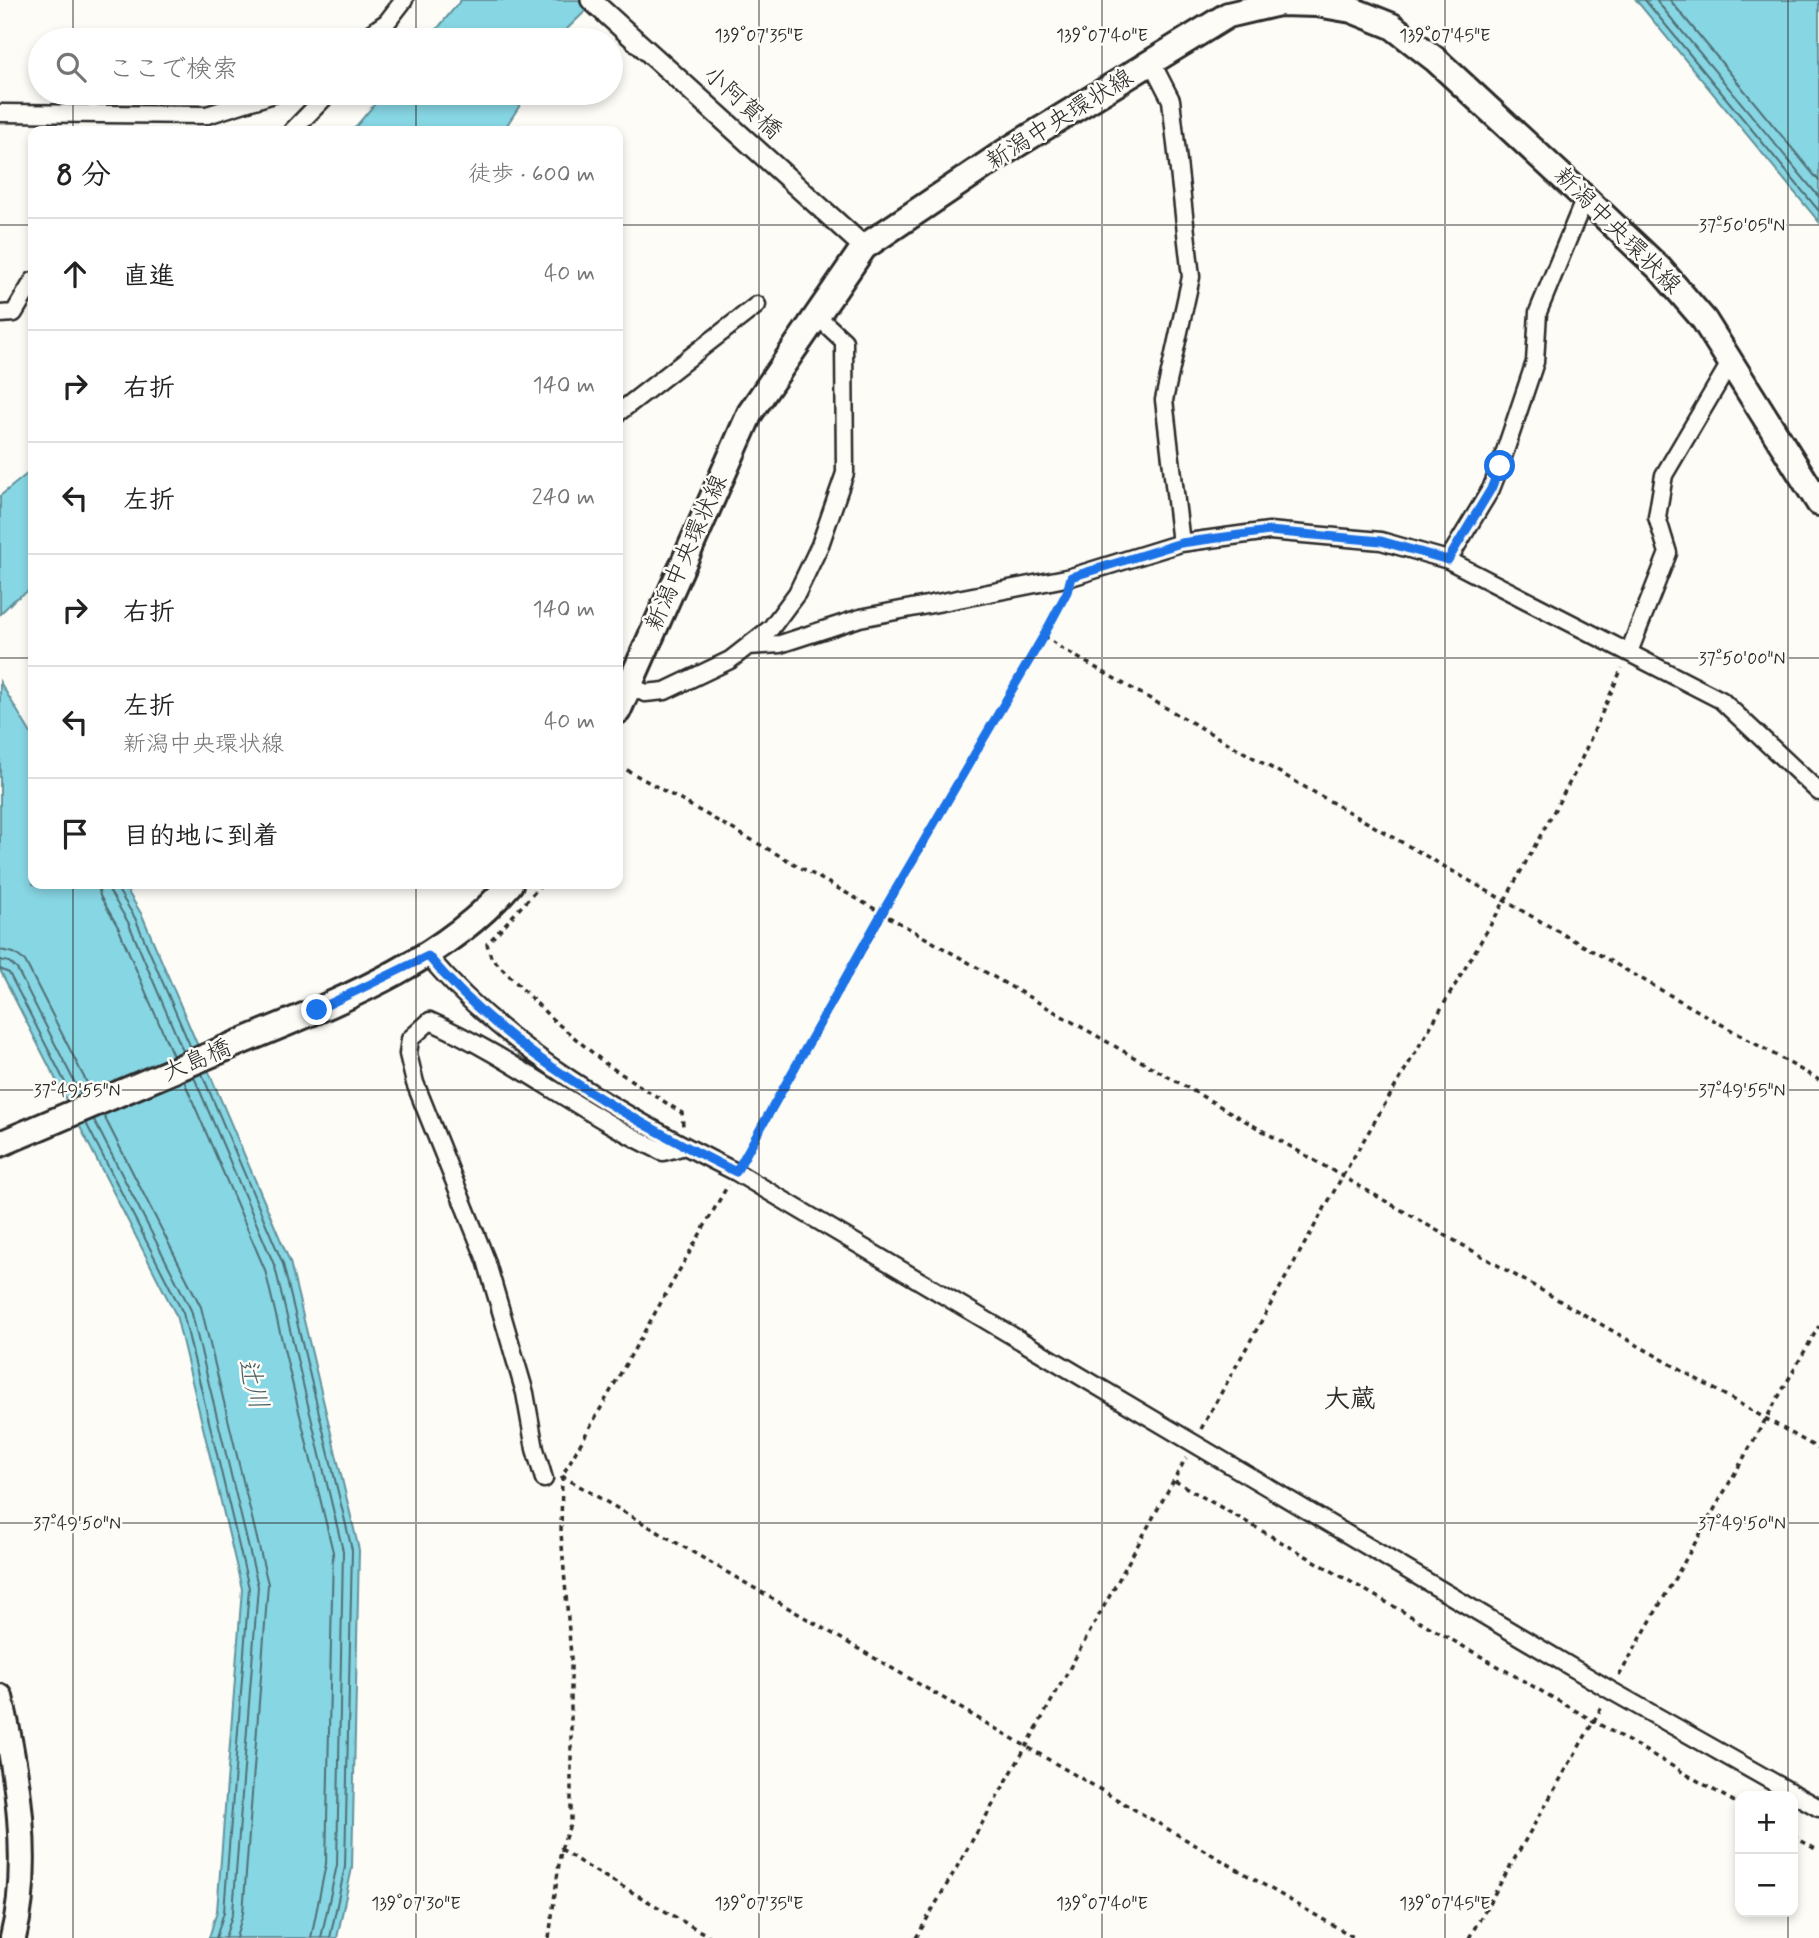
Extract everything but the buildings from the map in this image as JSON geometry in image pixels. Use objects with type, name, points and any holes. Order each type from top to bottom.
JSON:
[{"type":"main road","name":"新潟中央環状線","points":[[623,699],[750,412],[864,247],[1011,148],[1228,15],[1279,3],[1317,4],[1352,10],[1392,26],[1436,60],[1660,269],[1704,320],[1819,503]]},
{"type":"main road","points":[[428,956],[461,930],[505,889]]},
{"type":"main road","name":"大島橋","points":[[0,1144],[317,1010],[428,956]]},
{"type":"main road","points":[[0,1697],[10,1739],[21,1823],[20,1879],[13,1938]]},
{"type":"street","points":[[382,28],[404,0]]},
{"type":"street","name":"小阿賀橋","points":[[591,0],[622,28]]},
{"type":"street","points":[[378,28],[387,22]]},
{"type":"street","name":"小阿賀橋","points":[[623,29],[864,247]]},
{"type":"street","points":[[1152,63],[1171,100],[1191,277],[1164,400],[1181,543]]},
{"type":"street","points":[[0,113],[206,115],[238,105]]},
{"type":"street","points":[[297,126],[317,105]]},
{"type":"street","points":[[1448,560],[1491,489],[1500,466],[1535,362],[1538,312],[1585,198]]},
{"type":"street","points":[[0,314],[14,313],[28,289]]},
{"type":"street","points":[[623,409],[757,305]]},
{"type":"street","points":[[629,685],[645,693],[665,691],[730,660],[771,628],[797,593],[820,545],[845,473],[844,341],[816,315]]},
{"type":"street","points":[[1629,652],[1668,553],[1657,517],[1664,474],[1730,363]]},
{"type":"street","points":[[748,646],[780,644],[860,618],[1071,577],[1181,543],[1269,531],[1381,541],[1448,560],[1721,700],[1819,792]]},
{"type":"street","points":[[428,956],[489,1018],[563,1074],[685,1146],[736,1172],[1610,1690],[1819,1808]]},
{"type":"street","points":[[544,1479],[535,1449],[526,1393],[490,1273],[415,1083],[408,1054],[410,1039],[430,1021],[463,1035],[626,1135],[663,1152],[685,1146]]},
{"type":"path","points":[[736,1172],[882,913],[1044,635],[1067,592],[1071,577]]},
{"type":"path","points":[[1044,635],[1061,648],[1819,1080]]},
{"type":"path","points":[[916,1938],[1175,1481],[1342,1177],[1504,902],[1577,769],[1629,652]]},
{"type":"path","points":[[623,768],[1819,1449]]},
{"type":"path","points":[[537,889],[487,944],[491,957],[551,1018],[606,1064],[682,1113],[685,1146]]},
{"type":"path","points":[[549,1938],[561,1849],[571,1822],[571,1657],[561,1532],[562,1476],[723,1192]]},
{"type":"path","points":[[1610,1690],[1819,1326]]},
{"type":"path","points":[[562,1476],[1354,1938]]},
{"type":"path","points":[[1175,1481],[1735,1802]]},
{"type":"path","points":[[1469,1938],[1595,1720]]},
{"type":"path","points":[[1798,1839],[1819,1851]]},
{"type":"path","points":[[561,1849],[712,1938]]},
{"type":"water","points":[[461,0],[597,0],[568,28],[438,28]]},
{"type":"water","points":[[1636,0],[1819,0],[1819,222]]},
{"type":"water","points":[[374,105],[520,105],[506,126],[356,126]]},
{"type":"water","points":[[28,473],[28,591],[0,614],[0,496]]},
{"type":"water","name":"辻川","points":[[0,682],[28,729],[28,889],[126,889],[142,915],[290,1262],[359,1550],[352,1868],[337,1938],[209,1938],[217,1911],[242,1589],[176,1315],[0,970]]},
{"type":"district","name":"大蔵","points":[[1350,1400]]},
{"type":"route","points":[[317,1010],[428,956],[489,1018],[563,1074],[685,1146],[736,1172],[882,913],[1044,635],[1067,592],[1071,577],[1181,543],[1269,531],[1381,541],[1448,560],[1491,489],[1500,466]]}]
